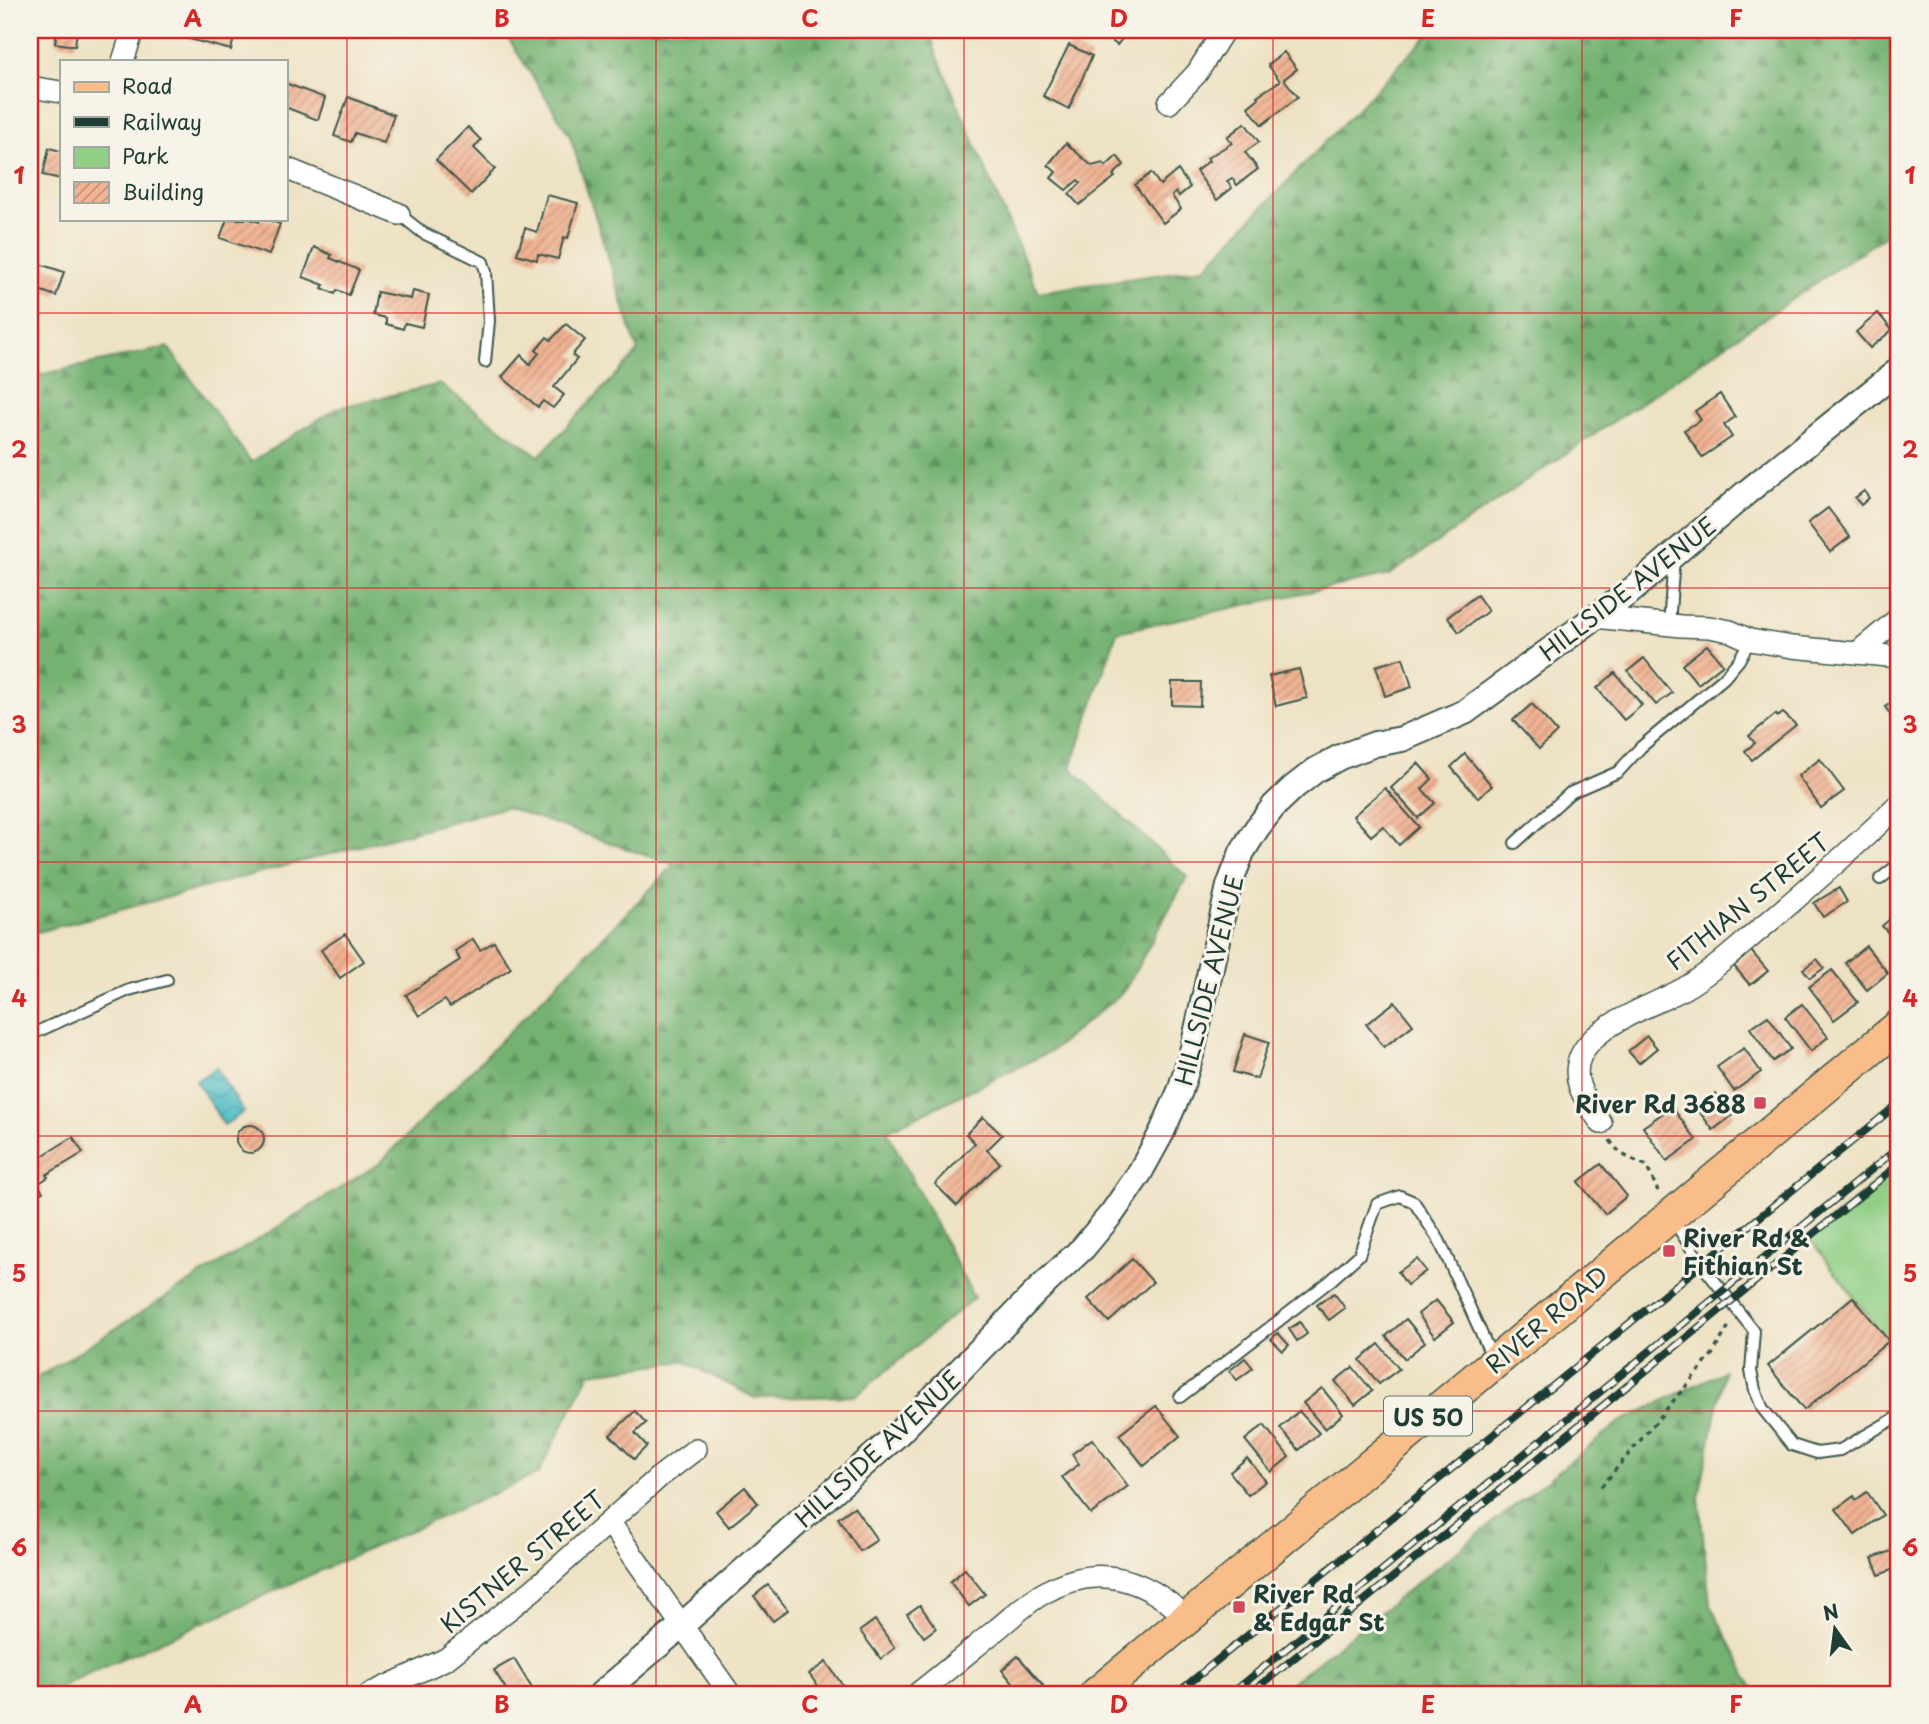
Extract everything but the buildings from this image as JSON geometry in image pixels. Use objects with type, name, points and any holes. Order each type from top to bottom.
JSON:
[{"type":"main road","name":"RIVER ROAD","points":[[1096,1694],[1495,1362],[1664,1203],[1899,1026]]},
{"type":"street","points":[[124,60],[133,30]]},
{"type":"street","points":[[1168,103],[1197,73],[1224,30]]},
{"type":"street","points":[[30,87],[60,92]]},
{"type":"street","points":[[287,169],[399,214]]},
{"type":"street","name":"HILLSIDE AVENUE","points":[[601,1694],[897,1435],[1036,1292],[1083,1248],[1113,1212],[1150,1154],[1180,1091],[1194,1048],[1228,886],[1242,852],[1274,806],[1316,770],[1340,757],[1375,744],[1402,739],[1465,712],[1595,617],[1675,554],[1747,492],[1899,370]]},
{"type":"street","points":[[1595,617],[1669,625],[1709,626],[1730,631],[1749,640],[1792,647],[1899,657]]},
{"type":"street","points":[[1857,653],[1899,618]]},
{"type":"street","name":"FITHIAN STREET","points":[[1601,1123],[1579,1089],[1579,1058],[1587,1044],[1599,1033],[1683,989],[1711,971],[1821,878],[1899,805]]},
{"type":"street","name":"KISTNER STREET","points":[[370,1694],[446,1659],[533,1590],[658,1478],[696,1449]]},
{"type":"street","points":[[610,1523],[730,1694]]},
{"type":"street","points":[[917,1694],[1041,1594],[1076,1580],[1094,1577],[1132,1581],[1166,1598],[1186,1617]]},
{"type":"lane","points":[[399,214],[423,233],[483,262],[489,321],[485,362]]},
{"type":"lane","points":[[1669,625],[1675,554]]},
{"type":"lane","points":[[1515,843],[1570,793],[1618,772],[1641,747],[1724,678],[1739,660],[1749,640]]},
{"type":"lane","points":[[1880,879],[1899,864]]},
{"type":"lane","points":[[30,1035],[129,990],[167,980]]},
{"type":"lane","points":[[1180,1397],[1359,1255],[1377,1204],[1400,1196],[1414,1202],[1439,1240],[1495,1362]]},
{"type":"lane","points":[[1664,1203],[1702,1265],[1754,1331],[1751,1371],[1763,1409],[1792,1445],[1817,1453],[1840,1450],[1899,1416]]},
{"type":"path","points":[[1601,1123],[1615,1149],[1646,1165],[1664,1203]]},
{"type":"path","points":[[1601,1487],[1712,1355],[1730,1325],[1731,1301]]},
{"type":"green space","points":[[503,30],[930,30],[936,53],[1038,292],[1204,268],[1433,30],[1899,30],[1899,226],[1389,575],[1117,632],[1071,768],[1187,877],[1124,991],[1053,1050],[887,1131],[974,1298],[856,1396],[755,1398],[684,1361],[590,1373],[538,1474],[69,1682],[54,1694],[30,1694],[30,1382],[380,1163],[674,865],[506,807],[30,934],[30,377],[168,347],[251,462],[337,408],[440,384],[539,456],[638,352],[570,136]]},
{"type":"green space","points":[[1899,1164],[1899,1356],[1809,1238]]},
{"type":"green space","points":[[1724,1371],[1699,1497],[1710,1604],[1756,1694],[1277,1694],[1620,1422]]},
{"type":"water","points":[[216,1068],[244,1112],[224,1125],[196,1081]]},
{"type":"railway","points":[[1176,1694],[1899,1103]]},
{"type":"railway","points":[[1231,1694],[1899,1147]]},
{"type":"railway","points":[[1250,1694],[1899,1164]]},
{"type":"place","name":"River Rd 3688","points":[[1760,1103]]},
{"type":"place","name":"River Rd & Fithian St","points":[[1669,1251]]},
{"type":"place","name":"River Rd & Edgar St","points":[[1239,1607]]}]
